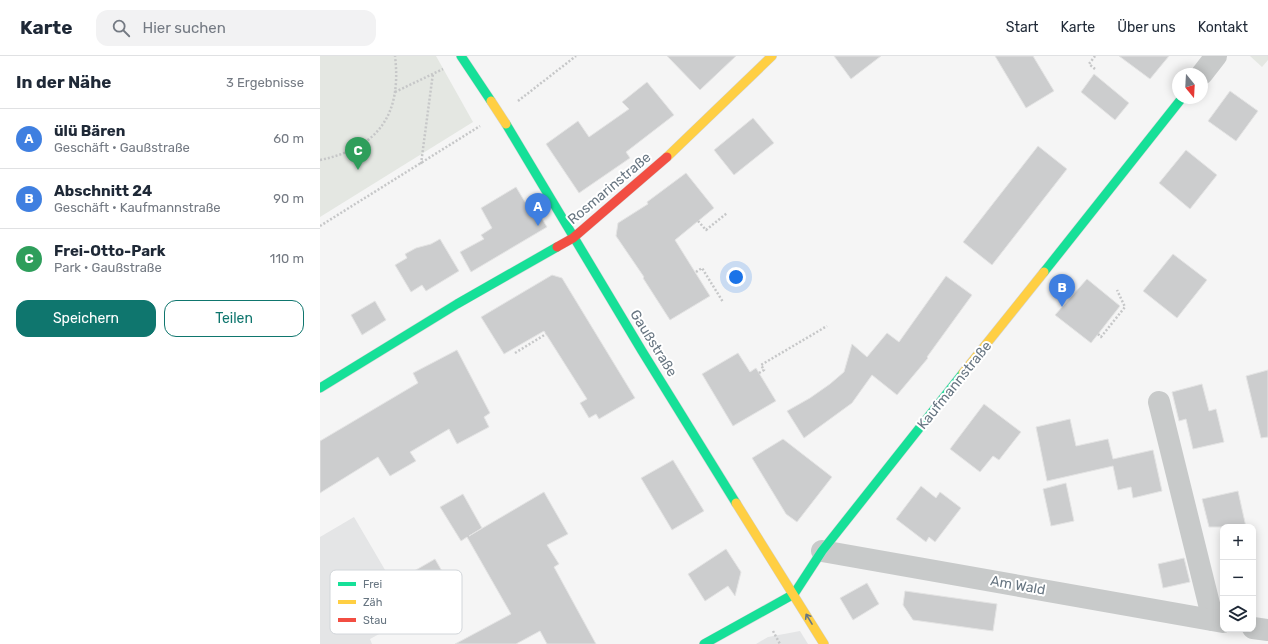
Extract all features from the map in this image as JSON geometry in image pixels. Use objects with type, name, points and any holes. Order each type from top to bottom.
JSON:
[{"type":"street","name":"Rosmarinstraße","points":[[320,388],[457,304],[573,238],[662,162],[772,56]]},
{"type":"street","points":[[1207,68],[1216,56]]},
{"type":"street","name":"Gaußstraße","points":[[462,57],[506,124],[573,238],[824,644]]},
{"type":"street","name":"Kaufmannstraße","points":[[704,644],[794,594],[822,551],[1177,104]]},
{"type":"street","name":"Am Wald","points":[[822,551],[1218,621],[1159,402]]},
{"type":"street","points":[[1256,628],[1268,630]]},
{"type":"path","points":[[320,160],[352,151],[374,136],[391,109],[397,79],[395,56]]},
{"type":"path","points":[[519,101],[576,56]]},
{"type":"path","points":[[1095,56],[1089,64],[1095,69]]},
{"type":"path","points":[[395,93],[433,74],[462,57]]},
{"type":"path","points":[[421,164],[433,74]]},
{"type":"path","points":[[320,226],[473,130]]},
{"type":"path","points":[[698,221],[706,230],[727,213]]},
{"type":"path","points":[[696,272],[702,268],[723,302]]},
{"type":"path","points":[[1098,334],[1101,337],[1125,307],[1117,290]]},
{"type":"path","points":[[759,373],[764,370],[762,365],[827,326]]},
{"type":"path","points":[[515,353],[546,334]]},
{"type":"path","points":[[778,640],[780,644]]},
{"type":"shaded area","points":[[320,56],[436,56],[473,122],[320,217]]},
{"type":"shaded area","points":[[1250,56],[1268,56],[1268,60],[1262,67]]},
{"type":"shaded area","points":[[354,517],[385,570],[330,570],[330,634],[379,634],[370,639],[372,644],[320,644],[320,537]]},
{"type":"shaded area","points":[[800,631],[808,644],[756,644],[768,637]]},
{"type":"building","points":[[667,56],[736,56],[700,90]]},
{"type":"building","points":[[834,56],[881,56],[851,79]]},
{"type":"building","points":[[995,56],[1033,56],[1054,91],[1026,108]]},
{"type":"building","points":[[1119,56],[1169,56],[1150,79]]},
{"type":"building","points":[[1094,74],[1129,103],[1115,120],[1081,92]]},
{"type":"building","points":[[647,82],[674,115],[626,152],[630,158],[579,193],[546,144],[578,121],[589,137],[629,109],[622,102]]},
{"type":"building","points":[[1230,91],[1258,111],[1236,141],[1208,121]]},
{"type":"building","points":[[753,118],[774,143],[734,175],[714,150]]},
{"type":"building","points":[[1038,146],[1067,169],[992,265],[963,242]]},
{"type":"building","points":[[1186,150],[1217,175],[1190,209],[1159,183]]},
{"type":"building","points":[[686,173],[714,208],[675,240],[710,296],[670,320],[643,278],[644,277],[616,236],[618,223],[648,204],[647,202]]},
{"type":"building","points":[[516,187],[528,207],[533,204],[547,227],[471,272],[460,252],[484,239],[481,235],[492,228],[481,208]]},
{"type":"building","points":[[440,239],[459,271],[426,291],[422,285],[411,292],[395,265],[407,258],[405,254]]},
{"type":"building","points":[[1173,254],[1207,280],[1177,318],[1143,291]]},
{"type":"building","points":[[552,275],[562,278],[635,398],[599,419],[596,414],[589,418],[580,403],[587,399],[544,331],[504,354],[481,317]]},
{"type":"building","points":[[946,276],[972,295],[927,357],[928,358],[897,395],[872,375],[852,403],[804,438],[787,411],[810,398],[844,372],[852,344],[867,357],[887,333],[899,342]]},
{"type":"building","points":[[1087,279],[1120,306],[1091,343],[1055,315]]},
{"type":"building","points":[[375,301],[386,320],[362,335],[351,315]]},
{"type":"building","points":[[457,350],[490,413],[484,417],[489,427],[457,444],[449,429],[410,452],[416,461],[390,476],[378,457],[320,493],[320,441],[418,383],[413,373]]},
{"type":"building","points":[[738,353],[750,372],[756,368],[776,401],[733,426],[702,374]]},
{"type":"building","points":[[1268,370],[1268,437],[1261,438],[1246,376]]},
{"type":"building","points":[[1202,384],[1209,411],[1216,409],[1224,442],[1193,449],[1186,419],[1179,421],[1172,392]]},
{"type":"building","points":[[984,404],[1021,432],[999,460],[993,456],[980,472],[950,449]]},
{"type":"building","points":[[1070,419],[1076,446],[1108,439],[1113,459],[1153,450],[1162,491],[1133,498],[1131,487],[1118,490],[1113,466],[1047,481],[1036,427]]},
{"type":"building","points":[[783,439],[832,477],[797,522],[786,514],[752,458]]},
{"type":"building","points":[[673,460],[704,511],[672,530],[641,478]]},
{"type":"building","points":[[1066,483],[1074,521],[1051,526],[1043,489]]},
{"type":"building","points":[[921,486],[936,498],[940,492],[961,508],[935,542],[929,537],[926,542],[896,519]]},
{"type":"building","points":[[1238,491],[1245,524],[1220,524],[1220,527],[1209,527],[1202,499]]},
{"type":"building","points":[[544,492],[568,534],[547,545],[559,564],[554,567],[596,644],[547,644],[540,631],[516,644],[455,644],[511,614],[467,537],[461,541],[440,507],[463,494],[482,528],[469,536]]},
{"type":"building","points":[[726,549],[741,572],[735,596],[728,586],[705,601],[688,574]]},
{"type":"building","points":[[1184,558],[1190,582],[1163,588],[1158,564]]},
{"type":"building","points":[[435,559],[441,570],[416,570]]},
{"type":"building","points":[[867,583],[879,604],[853,620],[840,598]]},
{"type":"building","points":[[905,591],[997,604],[993,631],[913,620],[903,605]]},
{"type":"traffic: fast","points":[[461,56],[491,101]]},
{"type":"traffic: fast","points":[[1044,272],[1177,104]]},
{"type":"traffic: fast","points":[[506,124],[642,351],[736,503]]},
{"type":"traffic: fast","points":[[320,388],[457,304],[557,247]]},
{"type":"traffic: fast","points":[[704,644],[794,594],[822,551],[963,373]]},
{"type":"traffic: slow","points":[[667,157],[772,56]]},
{"type":"traffic: slow","points":[[491,101],[506,124]]},
{"type":"traffic: slow","points":[[963,373],[1044,272]]},
{"type":"traffic: slow","points":[[736,503],[824,644]]},
{"type":"traffic: jam","points":[[557,247],[573,238],[667,157]]},
{"type":"place","name":"Frei-Otto-Park","points":[[358,170]]},
{"type":"place","name":"ülü Bären","points":[[538,226]]},
{"type":"place","name":"Abschnitt 24","points":[[1062,307]]}]
